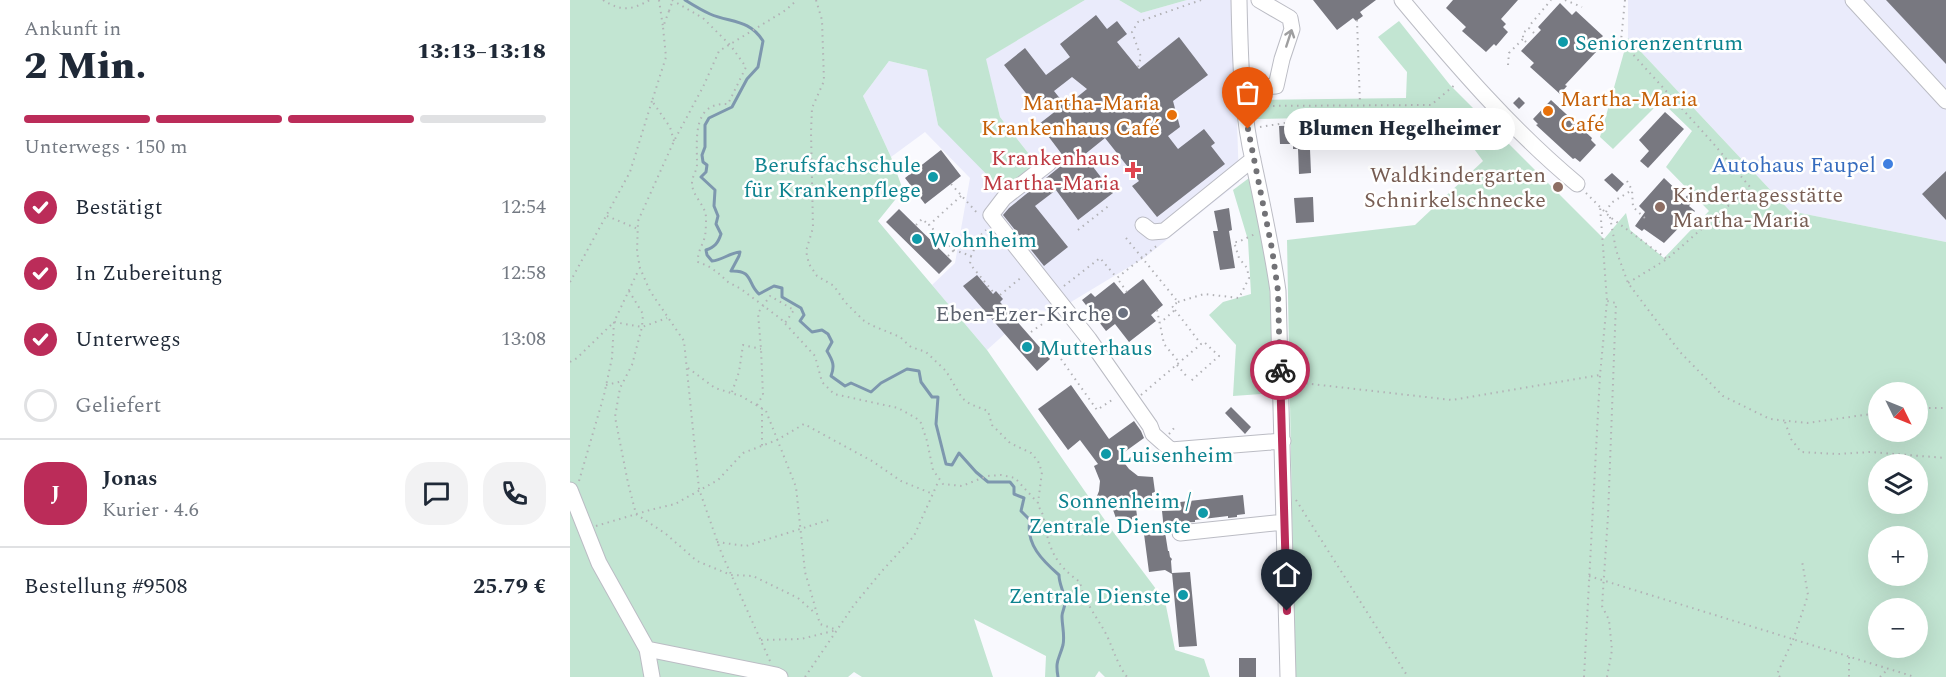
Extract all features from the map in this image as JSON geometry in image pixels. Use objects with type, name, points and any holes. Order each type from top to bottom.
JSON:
[{"type":"street","points":[[1239,0],[1240,52],[1245,106],[1278,291],[1288,677]]},
{"type":"street","points":[[1244,88],[1276,86],[1292,29],[1290,18],[1258,0]]},
{"type":"street","points":[[1402,0],[1467,75],[1545,157],[1577,184]]},
{"type":"street","points":[[1852,0],[1946,101]]},
{"type":"street","points":[[1143,225],[1152,232],[1164,231],[1253,159]]},
{"type":"street","points":[[1049,163],[1004,198],[993,218],[1089,339],[1150,426],[1153,434],[1171,450],[1282,441]]},
{"type":"street","points":[[571,494],[599,563],[647,649],[652,677]]},
{"type":"street","points":[[1180,533],[1284,522]]},
{"type":"street","points":[[647,649],[778,676]]},
{"type":"path","points":[[603,0],[615,8],[632,8],[650,0]]},
{"type":"path","points":[[570,282],[630,172],[666,57],[659,0]]},
{"type":"path","points":[[663,27],[672,0],[703,18],[729,44],[746,67],[728,104],[716,103],[706,110],[696,135],[697,167],[692,183],[696,195],[704,205],[706,217],[705,237],[698,255],[698,262],[708,266],[785,323],[815,356],[822,382],[834,394],[898,408],[916,418],[924,432],[933,470],[943,484],[962,486],[985,477],[1001,475],[1015,478],[1038,503]]},
{"type":"path","points":[[778,676],[717,542],[699,489],[684,341],[650,291],[640,268],[637,252],[638,221],[674,141],[704,87],[719,51],[786,10],[797,0]]},
{"type":"path","points":[[816,0],[822,20],[824,81],[812,108],[813,228],[806,251],[809,264],[817,276],[834,286],[845,302],[863,320],[900,337],[911,347],[926,352],[938,362],[962,398],[988,411],[992,425],[1010,443],[1031,453],[1038,461],[1042,472],[1037,506],[1044,518],[1050,547],[1056,560],[1080,582],[1083,595],[1107,637],[1120,669],[1127,677]]},
{"type":"path","points":[[1138,67],[1141,57],[1132,32],[1138,22],[1201,0]]},
{"type":"path","points":[[1508,65],[1509,53],[1525,41],[1523,33],[1551,0]]},
{"type":"path","points":[[1565,0],[1582,7]]},
{"type":"path","points":[[1624,0],[1621,41],[1750,187],[1667,259],[1628,283]]},
{"type":"path","points":[[1357,20],[1360,105]]},
{"type":"path","points":[[1529,28],[1534,33]]},
{"type":"path","points":[[1245,106],[1431,105],[1467,75]]},
{"type":"path","points":[[652,101],[670,127],[674,141]]},
{"type":"path","points":[[1271,125],[1285,123]]},
{"type":"path","points":[[1628,181],[1632,190],[1633,207],[1648,221]]},
{"type":"path","points":[[951,184],[977,215],[993,218],[981,235],[971,256],[970,264],[994,293]]},
{"type":"path","points":[[1577,184],[1610,217],[1667,259]]},
{"type":"path","points":[[1606,212],[1611,203],[1632,190]]},
{"type":"path","points":[[929,225],[961,196]]},
{"type":"path","points":[[1078,230],[1111,204]]},
{"type":"path","points":[[1584,677],[1600,375],[1607,301],[1600,206]]},
{"type":"path","points":[[607,216],[638,229]]},
{"type":"path","points":[[1610,217],[1617,250],[1628,283],[1680,352],[1724,396],[1770,419],[1785,421],[1807,423],[1868,414]]},
{"type":"path","points":[[916,225],[922,219],[954,250],[971,256]]},
{"type":"path","points":[[1201,344],[1172,306],[1204,294],[1239,298],[1249,278],[1247,268],[1239,258],[1232,242],[1238,242],[1257,234],[1266,222]]},
{"type":"path","points":[[1126,238],[1178,302]]},
{"type":"path","points":[[948,256],[954,250]]},
{"type":"path","points":[[1053,293],[1100,258],[1117,278]]},
{"type":"path","points":[[570,362],[614,322],[640,268]]},
{"type":"path","points":[[1000,295],[1033,268]]},
{"type":"path","points":[[629,291],[643,314],[642,327],[632,365],[620,388],[615,417],[636,514],[666,534],[697,561],[731,575],[753,576],[798,598],[816,614]]},
{"type":"path","points":[[757,405],[763,394],[758,313],[770,296],[794,310],[785,323]]},
{"type":"path","points":[[1607,301],[1616,303],[1608,516],[1602,606],[1609,620],[1612,650],[1607,677]]},
{"type":"path","points":[[1031,332],[1065,308]]},
{"type":"path","points":[[1061,359],[1097,410],[1129,396],[1178,363],[1204,342],[1219,356],[1190,380],[1178,363],[1164,344],[1157,310]]},
{"type":"path","points":[[1160,323],[1175,310]]},
{"type":"path","points":[[614,322],[642,327],[668,318]]},
{"type":"path","points":[[571,494],[579,481],[606,385],[612,358],[614,322]]},
{"type":"path","points":[[732,393],[740,372],[743,345],[761,349]]},
{"type":"path","points":[[686,367],[715,388],[732,393],[766,411],[796,487],[805,572],[816,614],[820,624],[837,630]]},
{"type":"path","points":[[1280,382],[1302,382],[1452,400],[1600,375]]},
{"type":"path","points":[[606,385],[623,381]]},
{"type":"path","points":[[762,408],[762,446]]},
{"type":"path","points":[[1928,408],[1946,408]]},
{"type":"path","points":[[1785,421],[1791,439],[1801,452],[1838,454],[1869,452],[1946,458]]},
{"type":"path","points":[[585,530],[675,504],[718,480],[743,453],[777,440],[804,424],[872,461],[901,482],[933,494]]},
{"type":"path","points":[[805,677],[854,605],[914,536],[939,480]]},
{"type":"path","points":[[1296,499],[1408,677]]},
{"type":"path","points":[[717,542],[746,546],[832,519]]},
{"type":"path","points":[[1778,676],[1808,595],[1802,561]]},
{"type":"path","points":[[1589,576],[1915,677]]},
{"type":"path","points":[[761,640],[801,639],[837,630]]},
{"type":"path","points":[[1849,657],[1849,677]]},
{"type":"path","points":[[1880,677],[1888,669]]},
{"type":"shaded area","name":"Krankenhaus Martha-Maria","points":[[1085,0],[1119,0],[1141,13],[1187,0],[1233,0],[1239,182],[1144,258],[1056,311],[1034,310],[987,350],[932,285],[955,263],[970,178],[925,132],[891,157],[863,96],[889,61],[927,70],[938,125],[1036,163],[1000,117],[985,59]]},
{"type":"shaded area","points":[[1628,0],[1946,0],[1946,242],[1790,211],[1628,38]]},
{"type":"green space","points":[[570,0],[1085,0],[986,59],[1000,117],[1036,163],[1003,191],[938,125],[927,70],[889,61],[863,96],[891,157],[903,190],[878,221],[987,350],[1111,529],[1165,601],[1175,650],[1204,659],[1210,677],[1105,677],[1099,671],[1095,677],[1045,677],[1046,656],[974,619],[993,677],[862,677],[854,672],[848,677],[570,677]]},
{"type":"green space","points":[[1119,0],[1187,0],[1141,13]]},
{"type":"green space","points":[[1399,21],[1450,85],[1604,239],[1626,213],[1630,230],[1664,258],[1709,211],[1666,167],[1692,131],[1661,101],[1613,149],[1600,137],[1628,38],[1790,211],[1946,242],[1946,677],[1295,677],[1287,240],[1415,225],[1483,161],[1449,115],[1254,119],[1252,100],[1406,98],[1407,72],[1378,37]]},
{"type":"green space","points":[[1249,178],[1268,248],[1274,393],[1233,396],[1236,345],[1209,315],[1223,302],[1251,294],[1248,240],[1233,190]]},
{"type":"building","points":[[1313,0],[1376,0],[1360,12],[1363,16],[1356,21],[1353,18],[1337,30]]},
{"type":"building","points":[[1453,0],[1518,0],[1501,19],[1506,24],[1503,27],[1508,32],[1496,46],[1494,44],[1486,52],[1462,31],[1466,27],[1446,8]]},
{"type":"building","points":[[1886,0],[1946,0],[1946,64]]},
{"type":"building","name":"Seniorenzentrum","points":[[1560,3],[1572,15],[1576,11],[1603,36],[1591,49],[1596,52],[1565,85],[1567,86],[1560,94],[1530,67],[1534,63],[1521,51],[1541,30],[1538,27]]},
{"type":"building","points":[[1096,15],[1107,29],[1117,21],[1127,34],[1117,42],[1139,69],[1179,37],[1208,75],[1173,101],[1180,127],[1168,136],[1178,149],[1204,129],[1215,143],[1211,146],[1225,164],[1157,217],[1132,186],[1139,181],[1105,138],[1084,155],[1113,193],[1078,220],[1056,190],[1035,206],[1068,247],[1044,266],[1003,215],[1067,161],[1039,124],[1057,110],[1047,97],[1036,106],[1004,65],[1025,48],[1046,75],[1070,57],[1060,44]],"holes":[[[1072,77],[1087,89],[1066,106],[1054,91]]]},
{"type":"building","points":[[1519,97],[1525,103],[1519,109],[1513,103]]},
{"type":"building","points":[[1551,100],[1592,138],[1591,140],[1596,145],[1580,162],[1573,159],[1536,125],[1538,124],[1533,119]]},
{"type":"building","points":[[1665,112],[1684,129],[1648,168],[1640,161],[1649,151],[1639,140]]},
{"type":"building","points":[[1309,125],[1311,173],[1299,174],[1298,149],[1293,149],[1293,144],[1280,144],[1279,126]]},
{"type":"building","name":"Berufsfachschule für Krankenpflege","points":[[941,150],[961,176],[925,204],[905,178]]},
{"type":"building","points":[[1946,171],[1946,220],[1922,194]]},
{"type":"building","points":[[1612,173],[1624,184],[1617,192],[1604,180]]},
{"type":"building","points":[[1664,178],[1685,198],[1689,193],[1695,199],[1689,206],[1695,211],[1664,243],[1644,229],[1642,231],[1635,226],[1645,212],[1639,206]]},
{"type":"building","points":[[1313,197],[1314,222],[1296,223],[1294,198]]},
{"type":"building","points":[[1229,208],[1232,230],[1229,231],[1235,268],[1220,270],[1213,231],[1218,231],[1214,211]]},
{"type":"building","name":"Wohnheim","points":[[899,209],[952,261],[939,274],[886,222]]},
{"type":"building","points":[[977,275],[993,294],[996,291],[1003,299],[1000,302],[1050,359],[1037,371],[963,286]]},
{"type":"building","name":"Eben-Ezer-Kirche","points":[[1143,279],[1163,305],[1151,315],[1156,321],[1129,342],[1115,324],[1106,331],[1082,300],[1091,293],[1095,297],[1114,282],[1124,294]]},
{"type":"building","name":"Luisenheim","points":[[1071,385],[1109,439],[1134,421],[1141,431],[1144,438],[1119,456],[1138,476],[1153,477],[1155,492],[1152,493],[1152,498],[1135,500],[1137,516],[1132,517],[1132,520],[1117,521],[1112,507],[1097,496],[1100,481],[1094,466],[1098,464],[1080,440],[1068,450],[1038,409]]},
{"type":"building","points":[[1231,407],[1251,427],[1245,434],[1225,413]]},
{"type":"building","name":"Sonnenheim / Zentrale Dienste","points":[[1243,495],[1245,514],[1237,515],[1237,517],[1228,518],[1228,516],[1178,523],[1171,529],[1164,530],[1162,511],[1176,510],[1176,507],[1181,507],[1180,502]]},
{"type":"building","points":[[1165,532],[1168,551],[1172,559],[1172,574],[1165,570],[1149,572],[1144,534]]},
{"type":"building","name":"Zentrale Dienste","points":[[1190,572],[1197,646],[1179,647],[1172,573]]},
{"type":"building","points":[[1239,658],[1256,658],[1256,677],[1239,677]]},
{"type":"waterway","points":[[685,0],[710,14],[746,25],[763,41],[758,67],[747,79],[732,107],[709,118],[705,125],[705,147],[702,155],[703,162],[707,165],[706,172],[701,177],[715,190],[714,206],[718,216],[716,224],[721,234],[716,244],[706,250],[707,255],[712,261],[740,252],[731,271],[747,275],[759,294],[774,286],[782,288],[782,297],[801,308],[804,315],[800,321],[812,332],[822,330],[828,334],[832,342],[827,351],[833,364],[831,376],[845,386],[851,383],[871,392],[881,383],[907,369],[919,371],[921,382],[932,397],[938,397],[936,424],[946,464],[952,465],[959,453],[988,482],[1010,482],[1014,487],[1014,494],[1024,498],[1021,511],[1030,520],[1029,529],[1033,544],[1041,558],[1059,575],[1065,603],[1062,616],[1064,641],[1057,663],[1058,677]]},
{"type":"way so far","points":[[1248,129],[1278,291],[1280,370]]},
{"type":"place","name":"Seniorenzentrum","points":[[1563,42]]},
{"type":"place","name":"Martha-Maria Café","points":[[1548,111]]},
{"type":"place","name":"Martha-Maria Krankenhaus Café","points":[[1172,115]]},
{"type":"place","name":"Blumen Hegelheimer","points":[[1248,129]]},
{"type":"place","name":"Autohaus Faupel","points":[[1888,164]]},
{"type":"place","name":"Krankenhaus Martha-Maria","points":[[1133,170]]},
{"type":"place","name":"Berufsfachschule für Krankenpflege","points":[[933,177]]},
{"type":"place","name":"Waldkindergarten Schnirkelschnecke","points":[[1558,187]]},
{"type":"place","name":"Kindertagesstätte Martha-Maria","points":[[1660,207]]},
{"type":"place","name":"Wohnheim","points":[[917,239]]},
{"type":"place","name":"Eben-Ezer-Kirche","points":[[1123,313]]},
{"type":"place","name":"Mutterhaus","points":[[1027,347]]},
{"type":"place","name":"Luisenheim","points":[[1106,454]]},
{"type":"place","name":"Sonnenheim / Zentrale Dienste","points":[[1203,513]]},
{"type":"place","name":"Zentrale Dienste","points":[[1183,595]]},
{"type":"route","points":[[1280,370],[1287,611]]}]
